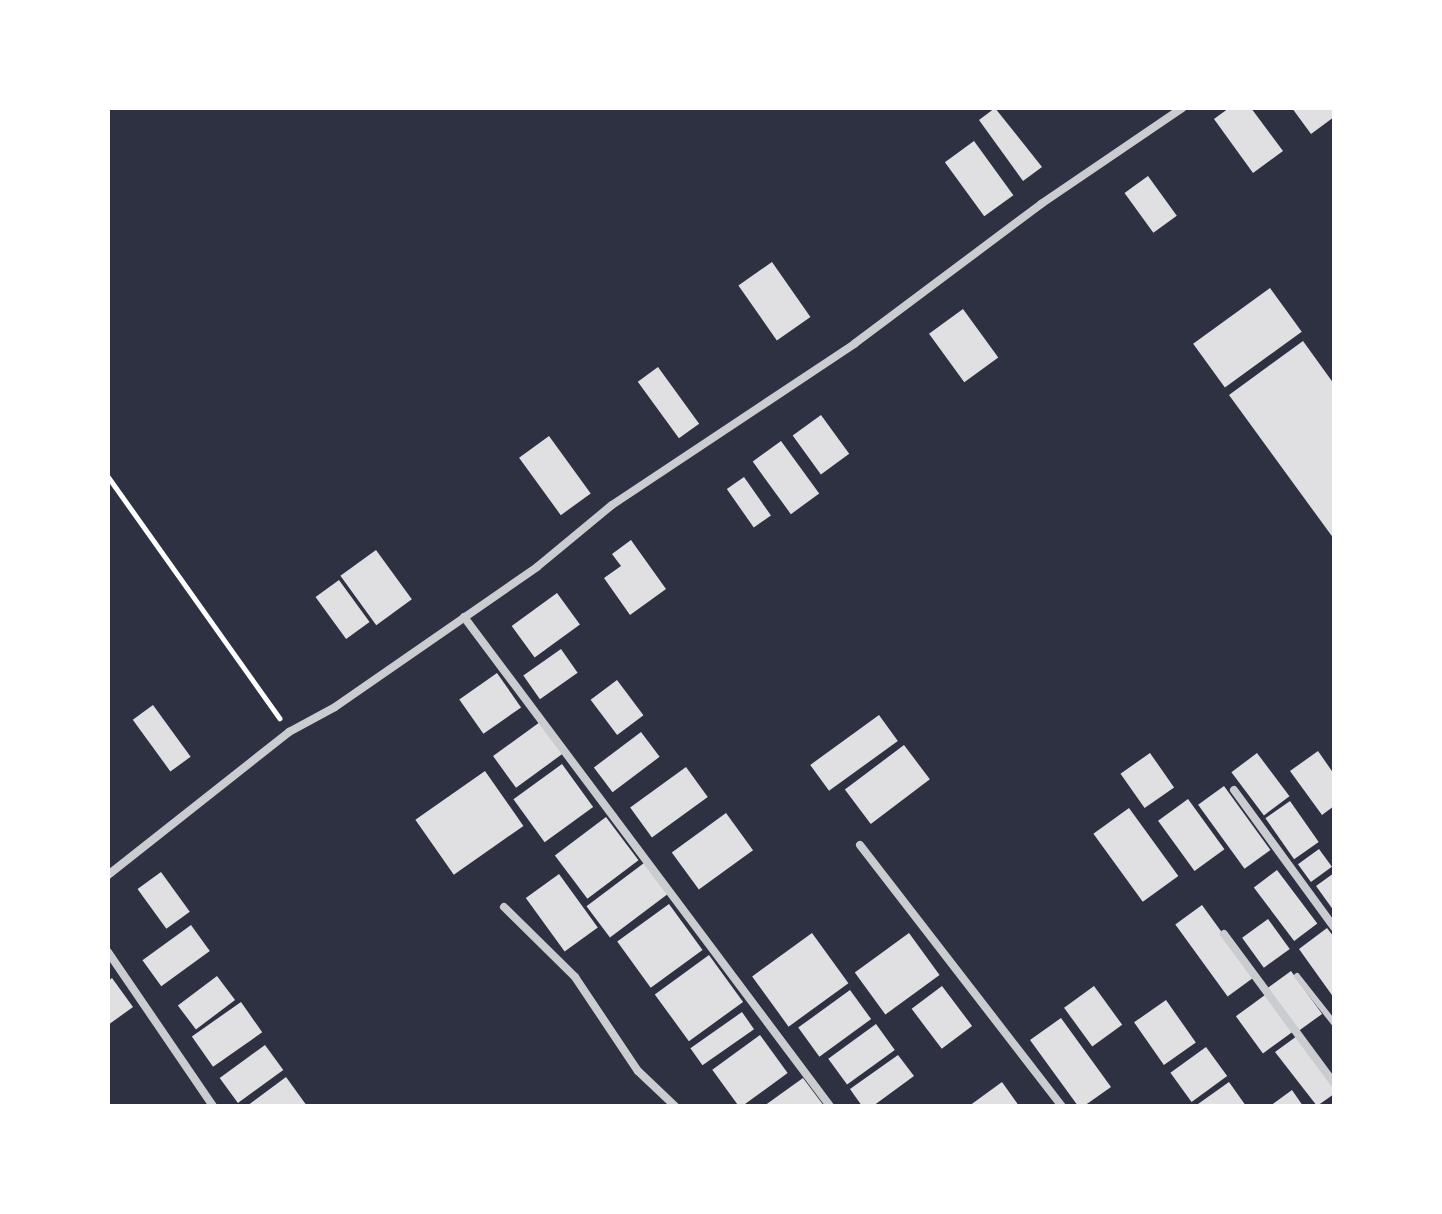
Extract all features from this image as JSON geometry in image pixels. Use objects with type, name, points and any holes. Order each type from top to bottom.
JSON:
[{"type":"street","points":[[108,875],[289,732],[335,707],[537,567],[612,505],[854,344],[1041,204],[1182,108]]},
{"type":"street","points":[[464,617],[830,1106]]},
{"type":"street","points":[[1234,790],[1334,927]]},
{"type":"street","points":[[860,845],[1062,1106]]},
{"type":"street","points":[[504,907],[575,977],[638,1071],[675,1106]]},
{"type":"street","points":[[1224,934],[1334,1083]]},
{"type":"street","points":[[108,952],[213,1106]]},
{"type":"lane","points":[[1297,976],[1334,1023]]},
{"type":"path","points":[[108,477],[289,732]]},
{"type":"building","points":[[995,108],[1042,167],[1023,181],[979,120]]},
{"type":"building","points":[[1229,108],[1251,108],[1283,151],[1253,173],[1214,119]]},
{"type":"building","points":[[1292,108],[1334,108],[1334,117],[1311,134]]},
{"type":"building","points":[[974,141],[1013,195],[984,216],[945,162]]},
{"type":"building","points":[[1148,176],[1177,216],[1153,233],[1125,193]]},
{"type":"building","points":[[772,262],[810,317],[777,340],[738,286]]},
{"type":"building","points":[[1270,288],[1302,332],[1225,388],[1193,344]]},
{"type":"building","points":[[963,309],[998,358],[964,382],[929,334]]},
{"type":"building","points":[[1303,341],[1334,384],[1334,539],[1229,395]]},
{"type":"building","points":[[658,367],[699,424],[679,438],[638,382]]},
{"type":"building","points":[[821,415],[849,454],[821,474],[793,436]]},
{"type":"building","points":[[549,436],[591,493],[561,515],[519,458]]},
{"type":"building","points":[[781,441],[819,494],[791,514],[753,462]]},
{"type":"building","points":[[744,477],[771,516],[754,528],[727,489]]},
{"type":"building","points":[[631,540],[666,589],[630,615],[604,578],[621,566],[612,554]]},
{"type":"building","points":[[376,550],[412,599],[376,625],[340,576]]},
{"type":"building","points":[[339,580],[370,622],[346,639],[316,597]]},
{"type":"building","points":[[557,593],[580,625],[535,657],[512,626]]},
{"type":"building","points":[[561,649],[578,673],[540,699],[523,675]]},
{"type":"building","points":[[497,673],[521,707],[483,734],[459,699]]},
{"type":"building","points":[[617,680],[643,715],[617,735],[591,700]]},
{"type":"building","points":[[153,705],[191,757],[170,771],[133,720]]},
{"type":"building","points":[[879,715],[898,741],[829,791],[810,765]]},
{"type":"building","points":[[540,722],[563,754],[516,788],[493,756]]},
{"type":"building","points":[[641,732],[660,757],[613,792],[594,768]]},
{"type":"building","points":[[904,745],[930,779],[871,824],[845,790]]},
{"type":"building","points":[[1318,751],[1334,774],[1334,806],[1322,815],[1290,771]]},
{"type":"building","points":[[1150,753],[1174,787],[1145,808],[1121,774]]},
{"type":"building","points":[[1257,753],[1289,796],[1264,815],[1231,772]]},
{"type":"building","points":[[562,764],[593,807],[545,842],[513,799]]},
{"type":"building","points":[[686,767],[708,797],[652,837],[630,808]]},
{"type":"building","points":[[485,771],[523,826],[454,875],[415,820]]},
{"type":"building","points":[[1224,786],[1270,850],[1245,869],[1198,805]]},
{"type":"building","points":[[1188,799],[1224,849],[1195,871],[1158,821]]},
{"type":"building","points":[[1290,801],[1319,842],[1294,859],[1265,818]]},
{"type":"building","points":[[1129,808],[1178,876],[1143,902],[1093,834]]},
{"type":"building","points":[[726,813],[753,850],[699,890],[672,852]]},
{"type":"building","points":[[606,817],[638,860],[587,899],[555,856]]},
{"type":"building","points":[[1319,849],[1332,867],[1311,882],[1298,864]]},
{"type":"building","points":[[644,863],[667,894],[610,937],[586,906]]},
{"type":"building","points":[[1277,870],[1317,924],[1294,941],[1254,887]]},
{"type":"building","points":[[161,872],[190,912],[166,929],[138,889]]},
{"type":"building","points":[[1334,873],[1334,911],[1316,886]]},
{"type":"building","points":[[559,874],[598,927],[565,951],[526,898]]},
{"type":"building","points":[[669,904],[703,950],[651,988],[617,942]]},
{"type":"building","points":[[1202,905],[1254,977],[1228,996],[1175,924]]},
{"type":"building","points":[[1268,919],[1290,949],[1264,968],[1242,938]]},
{"type":"building","points":[[191,925],[210,951],[161,986],[142,960]]},
{"type":"building","points":[[1327,928],[1334,937],[1334,998],[1299,949]]},
{"type":"building","points":[[812,933],[848,983],[789,1027],[752,976]]},
{"type":"building","points":[[909,933],[940,975],[885,1014],[855,972]]},
{"type":"building","points":[[709,955],[743,1002],[689,1041],[655,994]]},
{"type":"building","points":[[1291,971],[1322,1014],[1298,1032],[1267,989]]},
{"type":"building","points":[[217,976],[235,1000],[196,1029],[178,1005]]},
{"type":"building","points":[[112,978],[133,1007],[108,1025],[108,981]]},
{"type":"building","points":[[942,986],[972,1026],[942,1049],[912,1009]]},
{"type":"building","points":[[1094,986],[1122,1025],[1092,1047],[1064,1008]]},
{"type":"building","points":[[850,990],[871,1019],[819,1057],[798,1028]]},
{"type":"building","points":[[1265,995],[1292,1032],[1263,1053],[1236,1016]]},
{"type":"building","points":[[1166,1000],[1196,1043],[1164,1065],[1134,1022]]},
{"type":"building","points":[[241,1002],[262,1032],[213,1067],[192,1036]]},
{"type":"building","points":[[742,1012],[754,1029],[702,1065],[690,1048]]},
{"type":"building","points":[[1061,1018],[1111,1087],[1084,1106],[1078,1106],[1030,1040]]},
{"type":"building","points":[[876,1024],[895,1050],[847,1085],[828,1059]]},
{"type":"building","points":[[760,1035],[788,1073],[739,1106],[712,1070]]},
{"type":"building","points":[[1297,1036],[1334,1086],[1334,1094],[1317,1106],[1275,1052]]},
{"type":"building","points":[[265,1045],[283,1070],[238,1103],[220,1078]]},
{"type":"building","points":[[1206,1047],[1227,1076],[1192,1102],[1170,1073]]},
{"type":"building","points":[[898,1055],[914,1076],[873,1106],[862,1106],[850,1089]]},
{"type":"building","points":[[286,1077],[307,1106],[247,1106]]},
{"type":"building","points":[[803,1078],[824,1106],[764,1106]]},
{"type":"building","points":[[1002,1082],[1019,1106],[969,1106]]},
{"type":"building","points":[[1229,1082],[1246,1106],[1198,1104]]},
{"type":"building","points":[[1292,1090],[1303,1106],[1270,1106]]}]
